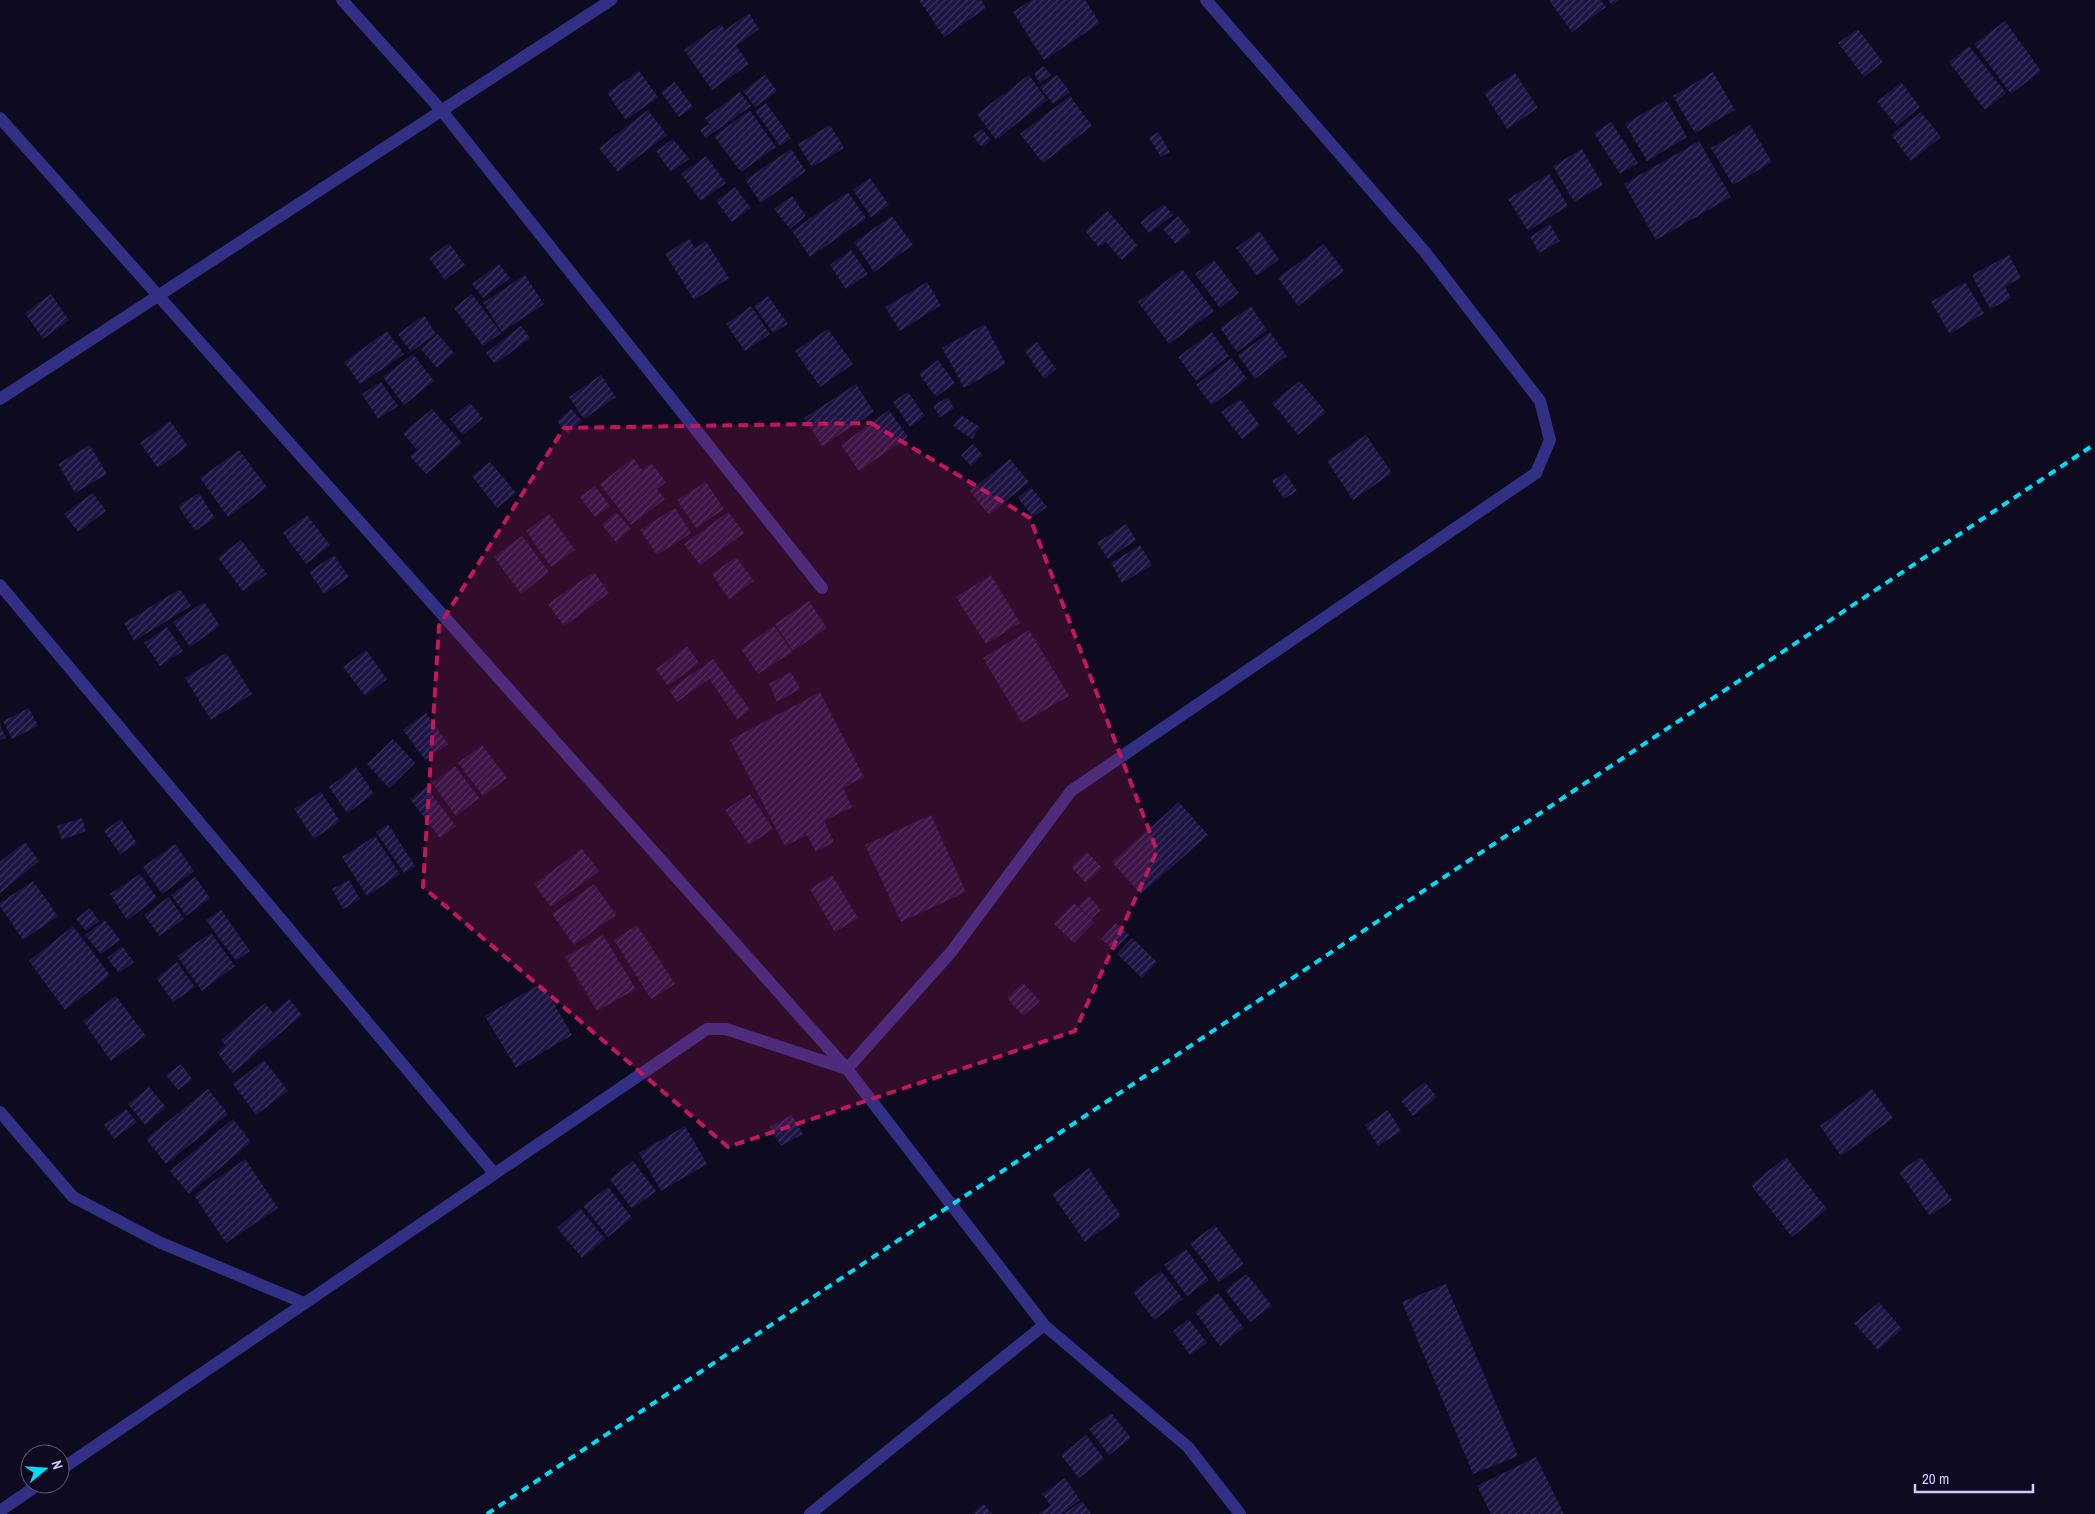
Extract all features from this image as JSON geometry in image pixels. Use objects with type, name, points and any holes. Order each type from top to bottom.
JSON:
[{"type":"street","points":[[342,0],[442,111],[822,588]]},
{"type":"street","points":[[0,399],[611,0]]},
{"type":"street","points":[[847,1069],[952,951],[1071,791],[1536,473],[1550,440],[1540,401],[1425,252],[1206,0]]},
{"type":"street","points":[[0,118],[847,1069],[1044,1325],[1188,1447],[1240,1514]]},
{"type":"street","points":[[0,585],[494,1172]]},
{"type":"street","points":[[70,1463],[494,1172],[707,1029],[726,1028],[847,1069]]},
{"type":"street","points":[[0,1112],[73,1197],[158,1242],[304,1303]]},
{"type":"street","points":[[810,1514],[1044,1325]]},
{"type":"street","points":[[0,1511],[25,1494]]},
{"type":"highlighted area","points":[[871,423],[1030,518],[1157,851],[1075,1031],[728,1147],[423,887],[439,626],[564,428]]},
{"type":"building","points":[[919,0],[981,0],[986,8],[944,37]]},
{"type":"building","points":[[1031,0],[1085,0],[1100,23],[1044,60],[1013,12]]},
{"type":"building","points":[[1549,0],[1600,0],[1606,7],[1572,32]]},
{"type":"building","points":[[1608,0],[1619,0],[1612,5]]},
{"type":"building","points":[[749,13],[759,29],[736,46],[749,64],[712,90],[684,50],[721,24],[725,30]]},
{"type":"building","points":[[2005,21],[2041,71],[2011,94],[1974,44]]},
{"type":"building","points":[[1858,29],[1883,62],[1864,77],[1838,43]]},
{"type":"building","points":[[1969,46],[2006,93],[1985,110],[1949,62]]},
{"type":"building","points":[[1044,66],[1051,75],[1040,83],[1034,73]]},
{"type":"building","points":[[639,71],[658,97],[626,120],[607,93]]},
{"type":"building","points":[[1713,72],[1735,110],[1695,133],[1673,96]]},
{"type":"building","points":[[1515,73],[1538,108],[1507,129],[1484,93]]},
{"type":"building","points":[[765,75],[777,91],[755,107],[743,91]]},
{"type":"building","points":[[1029,75],[1047,100],[996,140],[977,114]]},
{"type":"building","points":[[1057,75],[1070,92],[1053,104],[1040,87]]},
{"type":"building","points":[[675,82],[693,107],[679,117],[661,92]]},
{"type":"building","points":[[1901,82],[1920,107],[1897,126],[1877,102]]},
{"type":"building","points":[[740,92],[751,106],[706,138],[700,130],[709,124],[705,118]]},
{"type":"building","points":[[1070,96],[1092,126],[1043,163],[1020,134]]},
{"type":"building","points":[[1666,100],[1687,137],[1647,161],[1625,124]]},
{"type":"building","points":[[766,103],[791,138],[780,146],[755,111]]},
{"type":"building","points":[[648,110],[667,135],[618,172],[599,148]]},
{"type":"building","points":[[750,110],[776,147],[741,172],[714,136]]},
{"type":"building","points":[[1921,112],[1941,137],[1911,161],[1891,135]]},
{"type":"building","points":[[1611,122],[1638,163],[1620,174],[1594,133]]},
{"type":"building","points":[[830,125],[844,148],[812,167],[798,144]]},
{"type":"building","points":[[1750,125],[1772,162],[1733,185],[1711,148]]},
{"type":"building","points":[[982,129],[991,140],[982,147],[973,136]]},
{"type":"building","points":[[1158,132],[1170,152],[1161,157],[1149,138]]},
{"type":"building","points":[[673,139],[689,159],[671,172],[656,151]]},
{"type":"building","points":[[1699,141],[1731,197],[1656,240],[1624,184]]},
{"type":"building","points":[[791,149],[806,171],[761,203],[745,180]]},
{"type":"building","points":[[1582,149],[1603,185],[1574,202],[1553,166]]},
{"type":"building","points":[[706,156],[726,183],[701,201],[681,174]]},
{"type":"building","points":[[1549,174],[1568,206],[1528,231],[1508,199]]},
{"type":"building","points":[[870,178],[889,205],[871,217],[853,190]]},
{"type":"building","points":[[735,187],[751,208],[732,222],[716,201]]},
{"type":"building","points":[[848,192],[866,218],[810,257],[792,231]]},
{"type":"building","points":[[792,196],[806,216],[790,229],[774,209]]},
{"type":"building","points":[[1164,204],[1173,215],[1149,233],[1140,222]]},
{"type":"building","points":[[1108,211],[1138,246],[1122,260],[1106,242],[1099,247],[1085,231]]},
{"type":"building","points":[[892,216],[913,245],[874,272],[854,242]]},
{"type":"building","points":[[1178,216],[1191,232],[1176,244],[1163,229]]},
{"type":"building","points":[[1550,224],[1560,241],[1539,253],[1530,237]]},
{"type":"building","points":[[1259,231],[1279,259],[1257,276],[1236,248]]},
{"type":"building","points":[[689,239],[695,248],[706,241],[729,278],[694,300],[665,254]]},
{"type":"building","points":[[449,243],[465,265],[445,280],[429,258]]},
{"type":"building","points":[[1324,244],[1344,271],[1298,306],[1278,278]]},
{"type":"building","points":[[851,250],[868,274],[846,289],[830,265]]},
{"type":"building","points":[[2009,255],[2021,278],[2005,286],[2011,298],[1990,309],[1972,275]]},
{"type":"building","points":[[1214,260],[1239,293],[1220,308],[1195,274]]},
{"type":"building","points":[[499,264],[510,278],[483,298],[472,284]]},
{"type":"building","points":[[1182,269],[1214,311],[1169,344],[1138,302]]},
{"type":"building","points":[[525,275],[544,304],[502,332],[483,303]]},
{"type":"building","points":[[927,282],[941,305],[900,331],[885,307]]},
{"type":"building","points":[[1965,282],[1984,313],[1950,334],[1931,302]]},
{"type":"building","points":[[51,294],[69,320],[43,339],[25,313]]},
{"type":"building","points":[[472,294],[501,333],[483,346],[454,308]]},
{"type":"building","points":[[768,296],[788,324],[773,333],[754,306]]},
{"type":"building","points":[[751,306],[770,334],[745,351],[726,324]]},
{"type":"building","points":[[1251,306],[1267,330],[1237,352],[1220,328]]},
{"type":"building","points":[[424,315],[436,334],[411,352],[398,334]]},
{"type":"building","points":[[985,324],[1006,364],[964,388],[942,348]]},
{"type":"building","points":[[521,326],[530,338],[495,364],[486,353]]},
{"type":"building","points":[[828,329],[853,364],[820,387],[795,351]]},
{"type":"building","points":[[387,331],[404,354],[360,384],[344,362]]},
{"type":"building","points":[[1212,332],[1229,356],[1196,381],[1178,357]]},
{"type":"building","points":[[1270,332],[1287,356],[1255,379],[1238,355]]},
{"type":"building","points":[[438,334],[454,353],[437,368],[421,349]]},
{"type":"building","points":[[1037,342],[1056,369],[1044,379],[1025,351]]},
{"type":"building","points":[[413,354],[434,381],[404,405],[383,377]]},
{"type":"building","points":[[1232,358],[1247,379],[1212,405],[1196,385]]},
{"type":"building","points":[[938,360],[955,383],[936,397],[919,374]]},
{"type":"building","points":[[601,375],[616,397],[584,419],[569,397]]},
{"type":"building","points":[[1300,381],[1326,412],[1298,435],[1272,403]]},
{"type":"building","points":[[381,382],[398,406],[378,419],[362,394]]},
{"type":"building","points":[[856,384],[874,412],[822,446],[804,418]]},
{"type":"building","points":[[908,392],[925,416],[910,427],[893,402]]},
{"type":"building","points":[[948,397],[954,409],[940,417],[933,406]]},
{"type":"building","points":[[1240,399],[1260,425],[1242,439],[1221,412]]},
{"type":"building","points":[[470,403],[483,418],[463,435],[450,419]]},
{"type":"building","points":[[432,409],[462,443],[426,474],[410,456],[417,450],[403,433]]},
{"type":"building","points":[[571,409],[582,421],[568,434],[557,421]]},
{"type":"building","points":[[889,410],[908,437],[859,471],[841,445]]},
{"type":"building","points":[[961,415],[980,427],[972,439],[953,426]]},
{"type":"building","points":[[170,421],[188,446],[158,468],[140,443]]},
{"type":"building","points":[[1366,435],[1392,473],[1353,500],[1327,461]]},
{"type":"building","points":[[973,444],[983,455],[971,466],[961,455]]},
{"type":"building","points":[[90,445],[107,474],[75,493],[58,464]]},
{"type":"building","points":[[239,450],[267,487],[228,517],[200,478]]},
{"type":"building","points":[[633,458],[642,470],[651,463],[666,482],[657,489],[665,499],[631,525],[600,484]]},
{"type":"building","points":[[1010,459],[1029,482],[989,515],[970,491]]},
{"type":"building","points":[[490,462],[516,493],[497,508],[472,476]]},
{"type":"building","points":[[1285,473],[1297,491],[1284,499],[1272,481]]},
{"type":"building","points":[[706,482],[724,509],[696,528],[677,500]]},
{"type":"building","points":[[595,486],[610,506],[595,517],[580,497]]},
{"type":"building","points":[[1031,487],[1047,507],[1033,517],[1018,498]]},
{"type":"building","points":[[93,493],[106,511],[78,532],[64,514]]},
{"type":"building","points":[[199,493],[215,518],[195,531],[178,506]]},
{"type":"building","points":[[675,508],[691,533],[657,555],[640,530]]},
{"type":"building","points":[[616,512],[631,529],[616,542],[602,525]]},
{"type":"building","points":[[728,512],[744,533],[700,565],[684,544]]},
{"type":"building","points":[[549,514],[575,550],[551,567],[526,531]]},
{"type":"building","points":[[307,515],[330,545],[306,564],[283,533]]},
{"type":"building","points":[[1126,524],[1136,540],[1108,559],[1097,543]]},
{"type":"building","points":[[522,536],[549,572],[521,594],[494,557]]},
{"type":"building","points":[[241,540],[267,574],[243,591],[218,558]]},
{"type":"building","points":[[1140,545],[1152,565],[1122,583],[1111,563]]},
{"type":"building","points":[[334,555],[349,577],[324,594],[309,572]]},
{"type":"building","points":[[736,557],[754,581],[729,599],[712,574]]},
{"type":"building","points":[[594,572],[609,593],[564,626],[548,604]]},
{"type":"building","points":[[991,575],[1020,623],[986,644],[956,597]]},
{"type":"building","points":[[180,589],[191,606],[134,641],[124,623]]},
{"type":"building","points":[[809,601],[827,628],[793,651],[775,624]]},
{"type":"building","points":[[204,602],[220,626],[190,647],[173,622]]},
{"type":"building","points":[[774,626],[792,652],[758,674],[741,649]]},
{"type":"building","points":[[167,627],[183,651],[160,666],[144,643]]},
{"type":"building","points":[[1029,630],[1069,696],[1022,723],[983,658]]},
{"type":"building","points":[[687,646],[699,663],[668,686],[656,669]]},
{"type":"building","points":[[366,650],[387,679],[365,696],[343,667]]},
{"type":"building","points":[[226,653],[252,694],[211,720],[185,678]]},
{"type":"building","points":[[713,659],[750,710],[737,719],[709,679],[677,702],[669,690]]},
{"type":"building","points":[[791,672],[800,689],[777,702],[769,684]]},
{"type":"building","points":[[820,692],[864,777],[843,788],[852,807],[824,821],[834,842],[816,852],[807,835],[785,846],[730,740]]},
{"type":"building","points":[[29,708],[38,726],[12,739],[3,721]]},
{"type":"building","points":[[426,713],[448,744],[425,760],[403,730]]},
{"type":"building","points":[[0,725],[6,738],[0,740]]},
{"type":"building","points":[[393,739],[415,763],[389,788],[367,764]]},
{"type":"building","points":[[482,745],[507,778],[483,796],[458,763]]},
{"type":"building","points":[[455,766],[479,798],[456,816],[432,783]]},
{"type":"building","points":[[356,767],[374,794],[347,813],[329,787]]},
{"type":"building","points":[[426,787],[456,826],[440,838],[410,799]]},
{"type":"building","points":[[321,792],[340,821],[314,839],[294,809]]},
{"type":"building","points":[[750,794],[773,829],[749,845],[725,810]]},
{"type":"building","points":[[1179,802],[1208,835],[1141,894],[1112,862]]},
{"type":"building","points":[[931,815],[966,892],[901,922],[865,845]]},
{"type":"building","points":[[82,818],[86,831],[62,840],[57,826]]},
{"type":"building","points":[[121,819],[137,843],[120,854],[104,831]]},
{"type":"building","points":[[388,824],[415,866],[404,873],[376,832]]},
{"type":"building","points":[[375,836],[400,874],[367,896],[342,857]]},
{"type":"building","points":[[25,842],[39,861],[0,893],[0,862]]},
{"type":"building","points":[[175,844],[194,871],[162,894],[143,867]]},
{"type":"building","points":[[582,849],[599,871],[551,907],[534,884]]},
{"type":"building","points":[[1087,852],[1102,868],[1086,883],[1071,867]]},
{"type":"building","points":[[140,874],[157,898],[127,920],[110,894]]},
{"type":"building","points":[[832,875],[858,918],[835,932],[810,889]]},
{"type":"building","points":[[195,877],[210,898],[186,916],[171,895]]},
{"type":"building","points":[[349,880],[360,899],[343,909],[332,889]]},
{"type":"building","points":[[33,881],[58,916],[23,940],[0,906],[0,903]]},
{"type":"building","points":[[594,884],[616,915],[574,945],[552,914]]},
{"type":"building","points":[[1089,896],[1101,910],[1091,919],[1079,906]]},
{"type":"building","points":[[169,897],[184,919],[159,936],[144,915]]},
{"type":"building","points":[[1074,903],[1094,922],[1074,943],[1054,924]]},
{"type":"building","points":[[90,908],[99,921],[86,931],[76,919]]},
{"type":"building","points":[[221,910],[250,951],[236,961],[206,920]]},
{"type":"building","points":[[105,920],[120,940],[101,954],[85,935]]},
{"type":"building","points":[[1116,923],[1129,935],[1114,951],[1101,939]]},
{"type":"building","points":[[637,925],[675,984],[651,999],[614,940]]},
{"type":"building","points":[[73,926],[110,975],[65,1010],[29,961]]},
{"type":"building","points":[[211,933],[235,966],[202,991],[177,956]]},
{"type":"building","points":[[603,935],[636,989],[597,1011],[565,957]]},
{"type":"building","points":[[1132,938],[1157,962],[1142,978],[1117,954]]},
{"type":"building","points":[[122,946],[134,962],[119,973],[107,958]]},
{"type":"building","points":[[177,962],[195,987],[173,1002],[156,978]]},
{"type":"building","points":[[542,983],[572,1035],[516,1068],[485,1016]]},
{"type":"building","points":[[1023,983],[1040,1001],[1023,1016],[1007,998]]},
{"type":"building","points":[[116,996],[146,1036],[111,1061],[83,1021]]},
{"type":"building","points":[[289,999],[302,1015],[233,1073],[217,1052],[226,1046],[221,1040],[265,1003],[273,1013]]},
{"type":"building","points":[[264,1060],[288,1091],[256,1115],[233,1084]]},
{"type":"building","points":[[181,1064],[192,1079],[178,1090],[166,1075]]},
{"type":"building","points":[[1425,1082],[1437,1097],[1413,1116],[1401,1101]]},
{"type":"building","points":[[149,1087],[166,1107],[145,1125],[128,1104]]},
{"type":"building","points":[[208,1089],[228,1114],[166,1164],[146,1139]]},
{"type":"building","points":[[1872,1089],[1893,1118],[1841,1156],[1820,1126]]},
{"type":"building","points":[[126,1109],[137,1122],[114,1139],[104,1125]]},
{"type":"building","points":[[1388,1110],[1401,1131],[1378,1146],[1365,1125]]},
{"type":"building","points":[[792,1115],[803,1134],[781,1146],[770,1127]]},
{"type":"building","points":[[233,1119],[251,1142],[189,1194],[170,1171]]},
{"type":"building","points":[[685,1126],[707,1164],[661,1191],[639,1153]]},
{"type":"building","points":[[1786,1157],[1827,1209],[1792,1237],[1751,1185]]},
{"type":"building","points":[[1921,1157],[1952,1200],[1930,1216],[1899,1172]]},
{"type":"building","points":[[245,1159],[278,1208],[226,1243],[194,1195]]},
{"type":"building","points":[[633,1161],[656,1191],[632,1209],[610,1179]]},
{"type":"building","points":[[1089,1168],[1121,1216],[1085,1242],[1052,1194]]},
{"type":"building","points":[[608,1187],[632,1218],[608,1237],[583,1206]]},
{"type":"building","points":[[580,1208],[605,1239],[582,1258],[557,1228]]},
{"type":"building","points":[[1215,1225],[1244,1264],[1219,1282],[1190,1243]]},
{"type":"building","points":[[1186,1249],[1209,1280],[1187,1296],[1164,1265]]},
{"type":"building","points":[[1161,1271],[1183,1299],[1154,1320],[1133,1292]]},
{"type":"building","points":[[1247,1274],[1272,1306],[1250,1322],[1225,1290]]},
{"type":"building","points":[[1446,1284],[1518,1456],[1473,1474],[1402,1302]]},
{"type":"building","points":[[1218,1293],[1244,1328],[1220,1346],[1195,1312]]},
{"type":"building","points":[[1879,1302],[1902,1329],[1878,1350],[1854,1323]]},
{"type":"building","points":[[1189,1319],[1207,1343],[1190,1355],[1173,1331]]},
{"type":"building","points":[[1111,1413],[1131,1438],[1109,1455],[1089,1429]]},
{"type":"building","points":[[1086,1435],[1104,1459],[1079,1478],[1061,1455]]},
{"type":"building","points":[[1536,1457],[1564,1514],[1491,1514],[1477,1486]]},
{"type":"building","points":[[1065,1478],[1080,1500],[1061,1514],[1038,1514],[1051,1505],[1042,1494]]},
{"type":"building","points":[[1082,1501],[1091,1514],[1064,1514]]},
{"type":"building","points":[[984,1504],[992,1514],[972,1514]]},
{"type":"railway","points":[[487,1514],[2095,444]]}]
